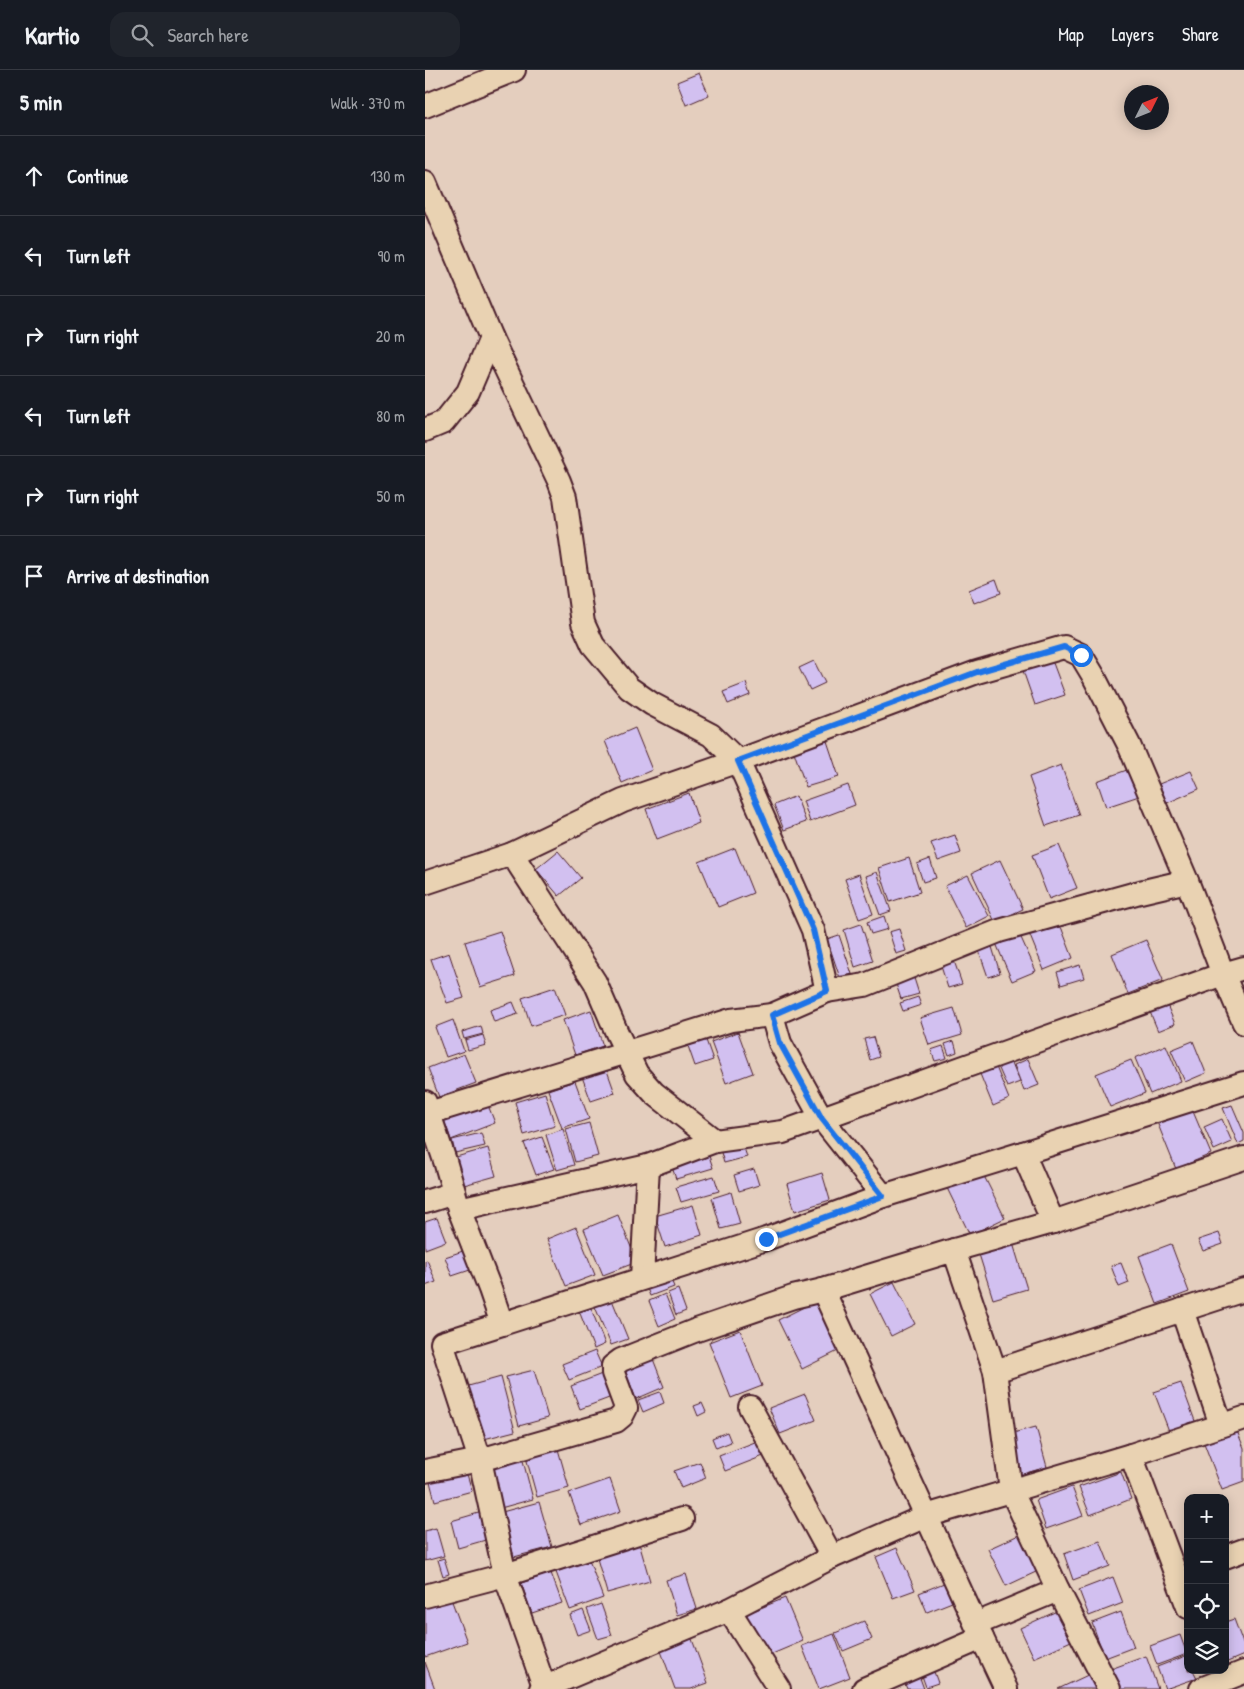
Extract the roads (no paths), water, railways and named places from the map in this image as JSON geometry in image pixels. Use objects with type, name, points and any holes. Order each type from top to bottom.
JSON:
[{"type":"street","points":[[425,106],[514,70]]},
{"type":"street","points":[[425,182],[491,338],[565,497],[583,623],[593,645],[629,688],[652,704],[711,735],[738,761],[813,930],[827,991]]},
{"type":"street","points":[[425,430],[444,422],[468,392],[491,338]]},
{"type":"street","points":[[425,883],[512,854],[623,802],[977,672],[1064,647],[1081,655],[1129,745],[1187,881],[1233,971],[1244,1022]]},
{"type":"street","points":[[512,854],[595,982],[637,1074],[655,1093],[715,1141]]},
{"type":"street","points":[[502,1324],[456,1201],[427,1107],[627,1053],[731,1020],[772,1015],[827,991],[865,985],[999,931],[1187,881]]},
{"type":"street","points":[[425,1202],[456,1201],[648,1166],[715,1141],[783,1132],[1233,971]]},
{"type":"street","points":[[772,1015],[780,1043],[822,1119],[883,1196]]},
{"type":"street","points":[[1244,1083],[883,1196],[766,1239],[433,1345],[480,1460],[505,1575],[543,1689],[729,1610],[832,1557],[926,1516],[1131,1455],[1244,1418]]},
{"type":"street","points":[[1023,1153],[1053,1222]]},
{"type":"street","points":[[425,1471],[480,1460],[616,1421],[622,1416],[626,1408],[613,1373],[613,1366],[621,1360],[694,1331],[793,1297],[823,1290],[1053,1222],[1244,1158]]},
{"type":"street","points":[[643,1278],[648,1166]]},
{"type":"street","points":[[954,1250],[995,1371],[1011,1490],[1058,1590],[1109,1689]]},
{"type":"street","points":[[823,1290],[1006,1689]]},
{"type":"street","points":[[995,1371],[1244,1290]]},
{"type":"street","points":[[1182,1310],[1221,1425]]},
{"type":"street","points":[[750,1407],[832,1557]]},
{"type":"street","points":[[1131,1455],[1182,1573]]},
{"type":"street","points":[[425,1596],[505,1575],[682,1519]]},
{"type":"street","points":[[1229,1556],[1244,1550]]},
{"type":"street","points":[[864,1689],[1058,1590]]},
{"type":"street","points":[[729,1610],[779,1689]]},
{"type":"street","points":[[1209,1681],[1244,1672]]}]
